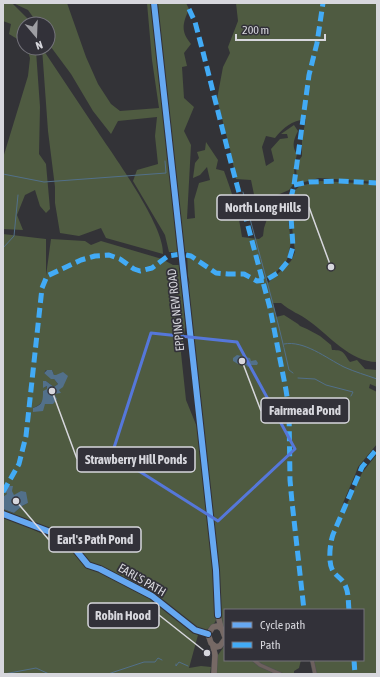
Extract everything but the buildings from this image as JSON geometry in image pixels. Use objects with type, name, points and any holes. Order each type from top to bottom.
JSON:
[{"type":"main road","name":"EPPING NEW ROAD","points":[[154,3],[216,576],[218,615],[221,628]]},
{"type":"main road","name":"EPPING NEW ROAD","points":[[214,626],[218,615]]},
{"type":"main road","points":[[214,674],[215,655],[208,634],[214,626],[218,626],[221,628],[224,639],[215,655]]},
{"type":"main road","points":[[213,646],[216,647],[224,639]]},
{"type":"street","name":"EARL'S PATH","points":[[3,514],[66,538],[88,565],[100,569],[152,596],[195,630],[208,634]]},
{"type":"street","points":[[255,661],[260,665],[280,674]]},
{"type":"street","points":[[312,661],[314,674]]},
{"type":"highlighted area","points":[[151,333],[237,342],[295,449],[218,521],[112,454]]},
{"type":"green space","points":[[3,3],[12,3],[25,16],[16,16],[16,38],[9,34],[11,24],[3,21]]},
{"type":"green space","points":[[13,3],[67,3],[86,57],[98,84],[111,104],[120,111],[159,108],[152,60],[147,3],[152,3],[179,252],[169,252],[165,235],[133,181],[137,170],[158,164],[155,136],[157,117],[118,121],[111,134],[93,111],[71,74],[56,54],[56,16],[32,16],[28,10]]},
{"type":"green space","points":[[157,3],[186,3],[189,9],[184,23],[184,31],[191,44],[184,53],[187,66],[182,67],[184,98],[194,107],[184,131],[191,145],[187,219],[195,218],[194,200],[199,183],[210,180],[207,167],[200,175],[193,178],[195,163],[199,158],[197,152],[205,150],[206,142],[218,160],[216,169],[224,171],[235,204],[242,237],[259,239],[263,236],[270,210],[274,210],[275,202],[280,198],[286,202],[291,242],[287,260],[272,277],[266,278],[268,283],[291,261],[295,252],[289,202],[294,191],[300,186],[320,181],[377,184],[377,362],[367,361],[349,353],[306,319],[281,303],[273,303],[276,317],[284,315],[300,326],[320,336],[331,345],[332,350],[342,351],[350,362],[357,360],[365,369],[377,370],[377,387],[370,384],[369,388],[377,392],[377,444],[358,467],[343,503],[342,514],[362,473],[377,454],[377,674],[316,674],[314,661],[364,661],[364,609],[224,609],[224,631],[187,288],[187,277],[190,285],[187,252],[183,252]]},
{"type":"green space","points":[[236,3],[377,3],[377,182],[319,178],[297,184],[296,165],[302,156],[302,138],[306,119],[296,121],[288,125],[275,138],[266,136],[262,147],[266,166],[274,161],[271,149],[280,139],[288,138],[287,134],[281,134],[294,125],[298,131],[294,142],[294,148],[297,154],[294,167],[295,182],[289,190],[256,204],[251,180],[236,179],[217,99],[223,67],[230,53],[228,47],[238,21]]},
{"type":"green space","points":[[29,56],[36,56],[40,107],[39,154],[46,164],[50,209],[46,213],[40,206],[35,190],[25,195],[17,215],[23,230],[3,229],[3,158],[28,76]]},
{"type":"green space","points":[[43,56],[47,56],[137,191],[156,226],[163,254],[106,238],[101,228],[79,236],[60,233],[55,203],[55,187],[48,131]]},
{"type":"green space","points":[[3,234],[46,239],[46,276],[51,239],[85,241],[91,245],[101,241],[162,259],[173,265],[180,265],[186,323],[181,353],[186,400],[197,427],[200,451],[213,564],[216,620],[214,624],[205,631],[193,628],[152,593],[90,563],[67,542],[58,537],[5,513],[3,509],[14,513],[28,503],[14,496],[12,492],[3,498]],"holes":[[[46,370],[52,370],[61,388],[58,390],[60,392],[54,394],[45,404],[33,412],[33,408],[39,405],[45,396],[47,386],[43,388],[46,381],[54,387],[58,384],[54,379],[44,373]]]},
{"type":"green space","points":[[3,516],[61,542],[84,562],[148,594],[190,630],[198,635],[189,668],[201,666],[211,667],[210,674],[3,674]]},
{"type":"green space","points":[[224,646],[224,661],[253,661],[275,674],[216,674],[218,655]]},
{"type":"green space","points":[[257,661],[301,661],[299,668],[294,671],[296,674],[275,671]]},
{"type":"water","points":[[237,355],[250,358],[251,361],[256,360],[258,363],[257,365],[250,365],[248,367],[246,365],[238,364],[233,361],[233,358]]},
{"type":"water","points":[[47,370],[52,370],[54,375],[63,372],[68,376],[63,387],[59,390],[61,393],[54,394],[57,399],[53,404],[45,404],[43,411],[33,412],[33,408],[41,404],[43,391],[47,389],[47,386],[43,388],[43,381],[46,381],[54,387],[58,384],[54,379],[51,379],[44,373]]},
{"type":"water","points":[[6,486],[13,486],[12,491],[14,495],[21,491],[26,492],[28,503],[14,513],[3,509],[3,497],[7,494],[5,490]]},
{"type":"waterway","points":[[3,174],[44,182],[166,173],[165,161]]},
{"type":"waterway","points":[[243,192],[273,303],[289,370],[293,373]]},
{"type":"waterway","points":[[3,248],[14,236],[18,195]]},
{"type":"waterway","points":[[284,344],[292,343],[307,347],[344,367],[377,379]]},
{"type":"waterway","points":[[298,378],[315,379],[326,385],[353,392],[351,396]]},
{"type":"waterway","points":[[108,674],[144,662],[155,662],[158,658],[162,660]]},
{"type":"waterway","points":[[176,664],[176,666],[179,662],[188,666]]},
{"type":"waterway","points":[[4,674],[36,668],[49,674]]},
{"type":"marked path","points":[[3,492],[19,464],[26,436],[42,288],[47,276],[81,260],[95,256],[109,255],[120,259],[134,269],[140,271],[152,268],[168,256],[181,254],[191,256],[216,273],[244,274],[257,281],[266,280],[279,272],[289,260],[293,247],[290,202],[294,185],[309,75],[317,43],[323,3]]},
{"type":"marked path","points":[[189,9],[195,22],[270,308],[286,390],[289,410],[290,480],[304,609]]},
{"type":"marked path","points":[[294,185],[309,182],[338,181],[377,183]]},
{"type":"marked path","points":[[349,609],[348,594],[344,583],[333,571],[331,565],[331,540],[362,467],[377,449]]},
{"type":"marked path","points":[[354,661],[355,674]]},
{"type":"cycle path","points":[[154,3],[216,570],[218,615]]},
{"type":"cycle path","points":[[3,514],[66,538],[88,565],[100,569],[152,596],[195,630],[208,634]]},
{"type":"place","name":"North Long Hills","points":[[331,267]]},
{"type":"place","name":"Fairmead Pond","points":[[242,361]]},
{"type":"place","name":"Strawberry Hill Ponds","points":[[52,391]]},
{"type":"place","name":"Earl's Path Pond","points":[[16,501]]},
{"type":"place","name":"Robin Hood","points":[[207,653]]}]
